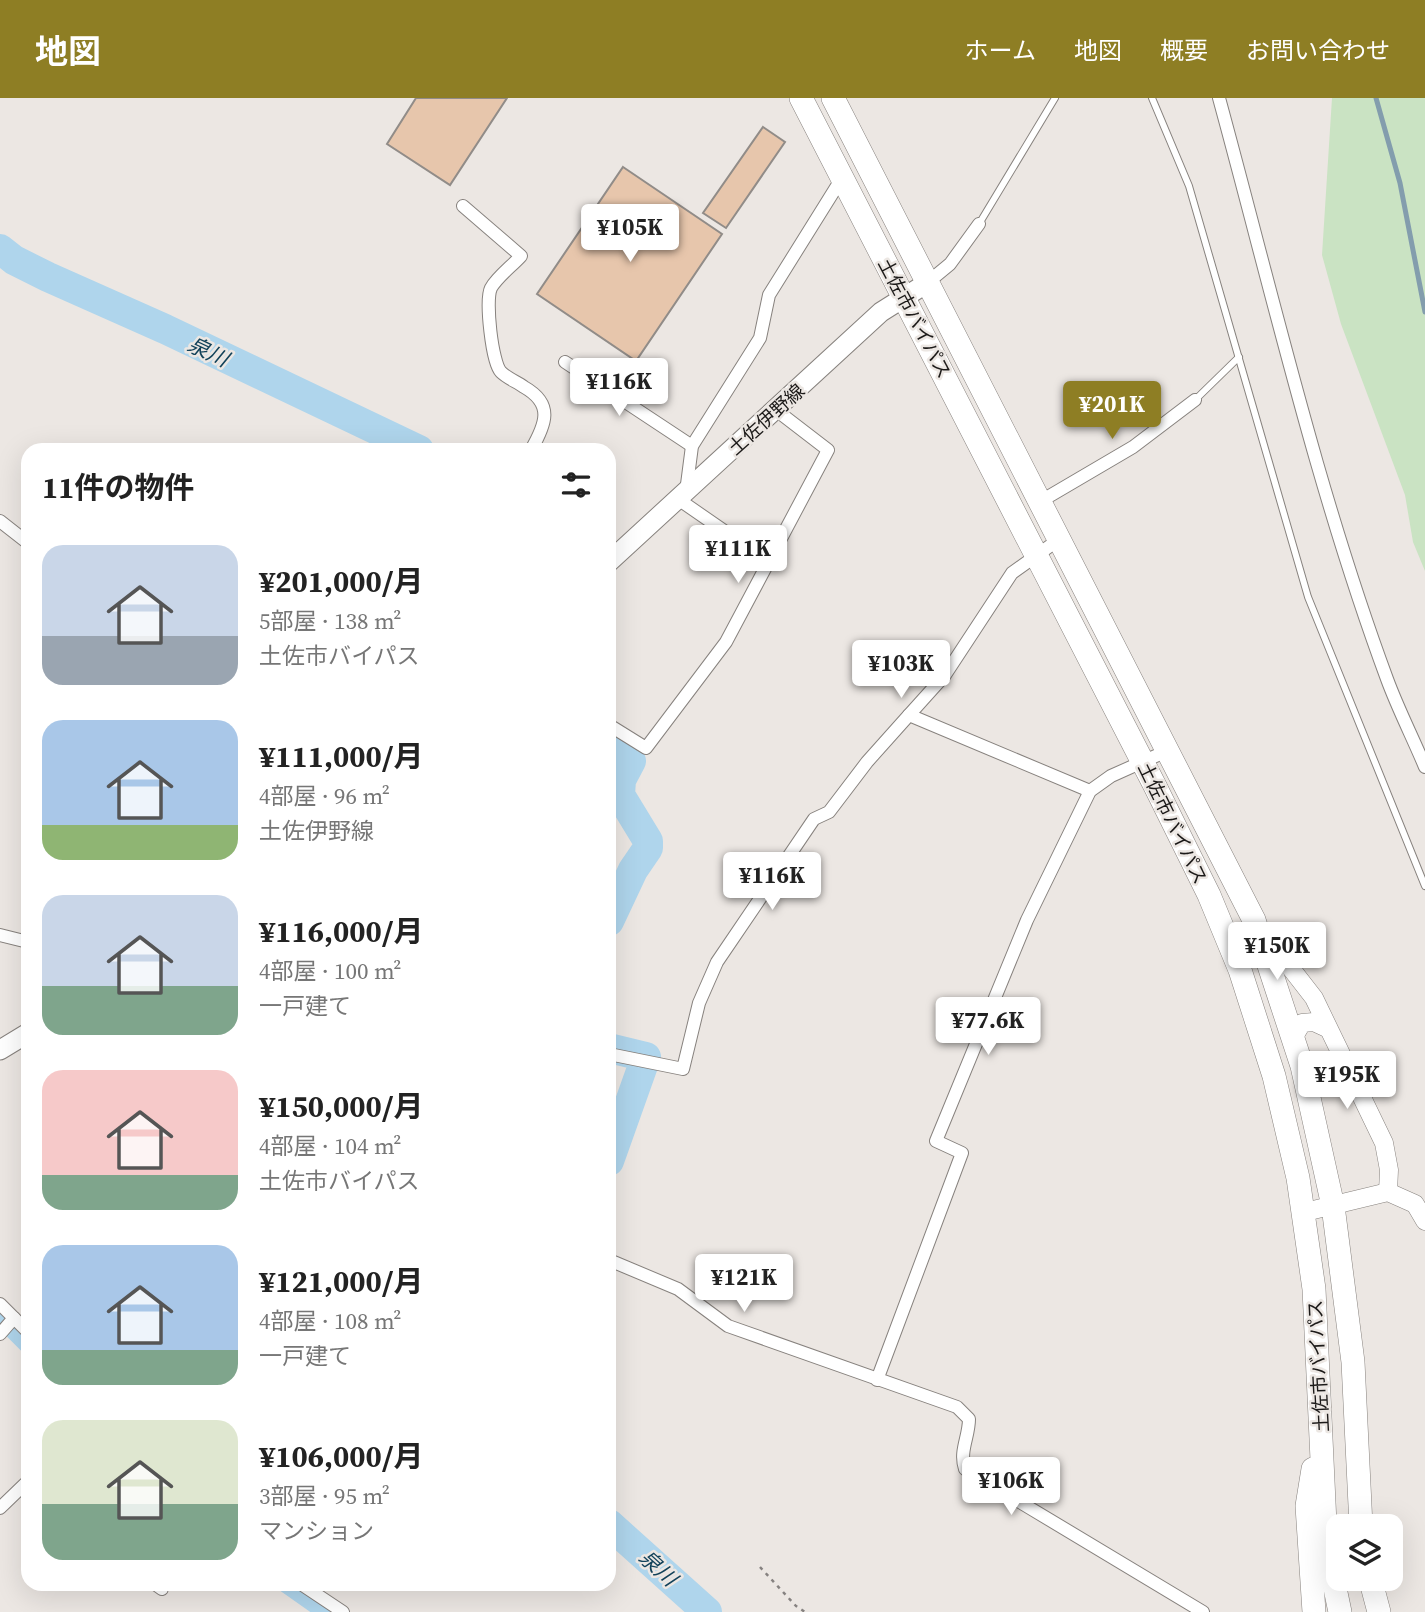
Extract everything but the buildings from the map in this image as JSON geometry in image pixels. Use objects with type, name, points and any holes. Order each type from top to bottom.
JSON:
[{"type":"highway","name":"土佐市バイパス","points":[[801,98],[1143,762],[1209,895],[1240,970],[1274,1076],[1305,1212],[1314,1289],[1326,1545],[1340,1612]]},
{"type":"highway","name":"土佐市バイパス","points":[[833,98],[1061,538],[1254,919],[1302,1066],[1333,1206],[1353,1362],[1360,1514]]},
{"type":"highway","points":[[1314,1612],[1307,1506],[1322,1421]]},
{"type":"highway","points":[[1373,1591],[1379,1612]]},
{"type":"main road","name":"土佐伊野線","points":[[616,556],[881,312],[927,283]]},
{"type":"main road","points":[[1254,919],[1314,998],[1384,1143],[1389,1170],[1388,1192]]},
{"type":"main road","points":[[1293,1038],[1302,1023],[1314,1022],[1327,1028]]},
{"type":"main road","points":[[0,1050],[21,1037]]},
{"type":"main road","points":[[1305,1212],[1388,1192],[1415,1204],[1425,1221]]},
{"type":"street","points":[[1219,98],[1306,423],[1356,586],[1388,681],[1425,767]]},
{"type":"street","points":[[769,562],[682,496],[692,446],[760,338],[769,295],[842,178]]},
{"type":"street","points":[[463,206],[521,256],[491,289],[489,309],[495,363],[502,374],[537,394],[545,410],[542,431],[535,443]]},
{"type":"street","points":[[927,283],[950,264],[979,224]]},
{"type":"street","points":[[565,362],[692,446]]},
{"type":"street","points":[[1041,501],[1133,447],[1195,400]]},
{"type":"street","points":[[616,729],[646,748],[726,642],[828,450],[776,410]]},
{"type":"street","points":[[0,521],[21,538]]},
{"type":"street","points":[[616,1055],[683,1069],[699,1003],[717,962],[814,819],[830,811],[866,762],[946,675],[1012,573],[1061,538]]},
{"type":"street","points":[[909,715],[1090,791]]},
{"type":"street","points":[[877,1380],[962,1153],[936,1141],[1027,920],[1090,791],[1111,776],[1169,750]]},
{"type":"street","points":[[0,936],[21,940]]},
{"type":"street","points":[[616,1263],[678,1289],[728,1325],[957,1407],[969,1419],[969,1433],[961,1456],[965,1469],[1203,1612]]},
{"type":"street","points":[[0,1304],[21,1325]]},
{"type":"street","points":[[2,1332],[14,1318]]},
{"type":"street","points":[[0,1508],[21,1489]]},
{"type":"street","points":[[312,1591],[343,1612]]},
{"type":"lane","points":[[979,224],[1055,98]]},
{"type":"lane","points":[[1152,98],[1189,186],[1308,597],[1425,886]]},
{"type":"lane","points":[[1195,400],[1239,357]]},
{"type":"path","points":[[760,1567],[796,1606],[805,1612]]},
{"type":"green space","points":[[1332,98],[1425,98],[1425,571],[1413,542],[1405,495],[1341,324],[1322,255]]},
{"type":"waterway","points":[[1376,98],[1400,183],[1425,312]]},
{"type":"waterway","name":"泉川","points":[[0,249],[14,260],[48,277],[165,329],[404,443]]},
{"type":"waterway","name":"泉川","points":[[616,748],[631,761],[621,780],[620,795],[648,841],[648,848],[633,870],[616,906]]},
{"type":"waterway","name":"泉川","points":[[616,1050],[646,1057],[616,1141]]},
{"type":"waterway","points":[[0,1317],[21,1338]]},
{"type":"waterway","name":"泉川","points":[[616,1530],[707,1612]]},
{"type":"waterway","points":[[296,1591],[326,1612]]}]
